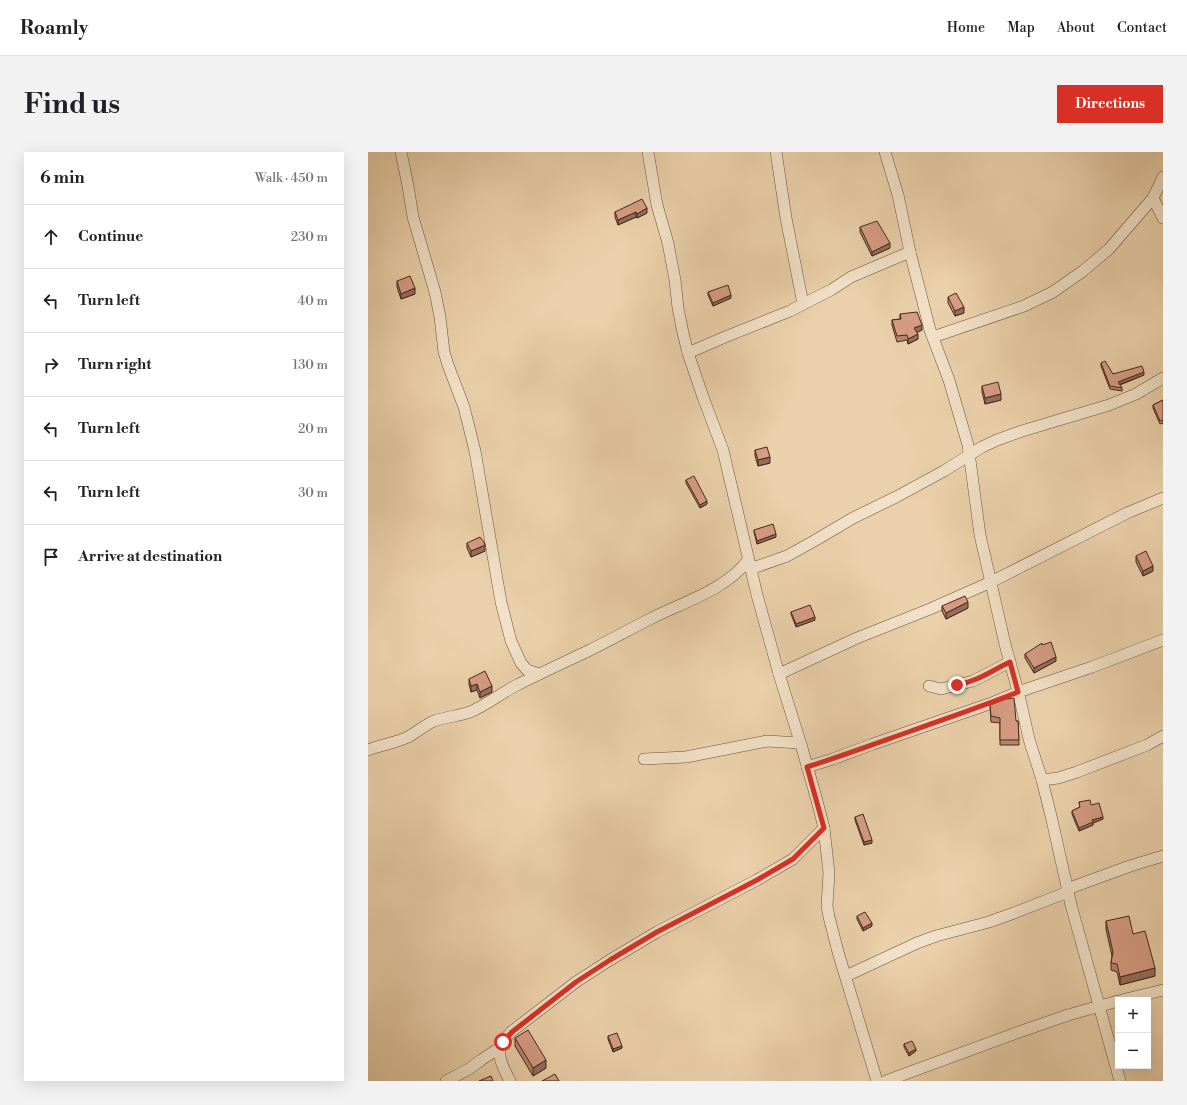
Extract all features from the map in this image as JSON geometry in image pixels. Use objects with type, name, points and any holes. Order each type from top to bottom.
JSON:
[{"type":"street","points":[[401,152],[413,217],[439,311],[444,352],[464,407],[475,451],[501,602],[509,634],[521,663],[528,670],[539,674]]},
{"type":"street","points":[[648,152],[657,205],[668,243],[675,280],[678,308],[688,353],[723,450],[749,565],[824,828],[829,873],[827,901],[829,917],[877,1081]]},
{"type":"street","points":[[776,152],[786,218],[803,304]]},
{"type":"street","points":[[886,152],[898,195],[910,252],[933,337],[964,428],[970,454],[974,498],[980,536],[1010,662],[1029,739],[1042,780],[1067,890],[1120,1081]]},
{"type":"street","points":[[933,337],[1024,306],[1053,292],[1083,271],[1109,249],[1153,198],[1163,177]]},
{"type":"street","points":[[1153,198],[1163,218]]},
{"type":"street","points":[[688,353],[790,311],[831,290],[851,277],[910,252]]},
{"type":"street","points":[[368,750],[380,745],[397,741],[432,722],[469,712],[510,689],[589,651],[660,613],[700,596],[726,581],[749,565],[787,556],[853,518],[896,497],[937,474],[982,446],[1109,405],[1136,394],[1163,378]]},
{"type":"street","points":[[779,674],[856,638],[916,615],[991,582],[1127,513],[1163,498]]},
{"type":"street","points":[[726,581],[742,580],[755,586]]},
{"type":"street","points":[[807,767],[989,704],[1018,692],[1092,667],[1163,640]]},
{"type":"street","points":[[929,686],[941,689],[973,681],[1010,662]]},
{"type":"street","points":[[1042,780],[1058,778],[1077,772],[1147,745],[1163,736]]},
{"type":"street","points":[[644,759],[686,756],[766,741],[800,743]]},
{"type":"street","points":[[510,1081],[501,1065],[499,1052],[503,1042],[512,1032],[576,982],[657,932],[757,880],[793,859],[824,828]]},
{"type":"street","points":[[846,976],[936,936],[1014,914],[1067,890],[1130,866],[1163,856]]},
{"type":"street","points":[[1134,997],[1163,990]]},
{"type":"street","points":[[886,1081],[1068,1015],[1115,1002]]},
{"type":"street","points":[[446,1081],[469,1069],[501,1047]]},
{"type":"building","points":[[642,199],[647,208],[637,214],[636,212],[618,220],[615,212]]},
{"type":"building","points":[[877,221],[890,243],[872,252],[860,227]]},
{"type":"building","points":[[410,276],[415,288],[401,294],[397,281]]},
{"type":"building","points":[[728,285],[731,295],[713,303],[708,292]]},
{"type":"building","points":[[956,293],[964,307],[955,311],[948,297]]},
{"type":"building","points":[[917,312],[922,325],[914,328],[918,334],[908,339],[907,335],[897,336],[892,320],[901,319],[900,314]]},
{"type":"building","points":[[1105,361],[1113,374],[1142,366],[1144,372],[1118,382],[1122,388],[1110,386],[1101,363]]},
{"type":"building","points":[[998,382],[1001,394],[985,398],[982,386]]},
{"type":"building","points":[[1163,400],[1163,420],[1160,421],[1153,405]]},
{"type":"building","points":[[767,447],[770,457],[758,460],[755,450]]},
{"type":"building","points":[[694,476],[707,501],[700,505],[686,480]]},
{"type":"building","points":[[773,524],[776,534],[757,541],[754,530]]},
{"type":"building","points":[[480,537],[485,545],[471,551],[467,543]]},
{"type":"building","points":[[1146,551],[1153,566],[1143,571],[1136,556]]},
{"type":"building","points":[[965,596],[968,602],[946,613],[942,606]]},
{"type":"building","points":[[810,605],[815,617],[796,624],[791,612]]},
{"type":"building","points":[[1051,642],[1056,657],[1034,668],[1025,654],[1042,643],[1042,645]]},
{"type":"building","points":[[485,671],[492,686],[480,692],[477,684],[471,686],[469,679]]},
{"type":"building","points":[[1014,698],[1016,721],[1018,721],[1019,740],[1000,740],[1000,718],[991,716],[990,705],[1006,699]]},
{"type":"building","points":[[1090,800],[1091,805],[1099,803],[1103,817],[1092,820],[1093,822],[1079,828],[1072,811],[1080,807],[1079,802]]},
{"type":"building","points":[[863,814],[872,840],[864,842],[855,817]]},
{"type":"building","points":[[865,912],[872,923],[863,928],[857,916]]},
{"type":"building","points":[[1129,916],[1133,934],[1145,931],[1155,968],[1120,977],[1117,964],[1111,963],[1113,952],[1106,921]]},
{"type":"building","points":[[528,1030],[546,1060],[533,1068],[515,1038]]},
{"type":"building","points":[[617,1033],[622,1046],[613,1049],[608,1036]]},
{"type":"building","points":[[912,1041],[916,1049],[909,1053],[904,1044]]},
{"type":"building","points":[[555,1074],[559,1081],[542,1081]]},
{"type":"building","points":[[491,1076],[493,1081],[479,1081]]},
{"type":"route","points":[[503,1042],[512,1032],[576,982],[610,960],[657,932],[757,880],[793,859],[824,828],[807,767],[989,704],[1018,692],[1010,662],[980,678],[957,685]]}]
